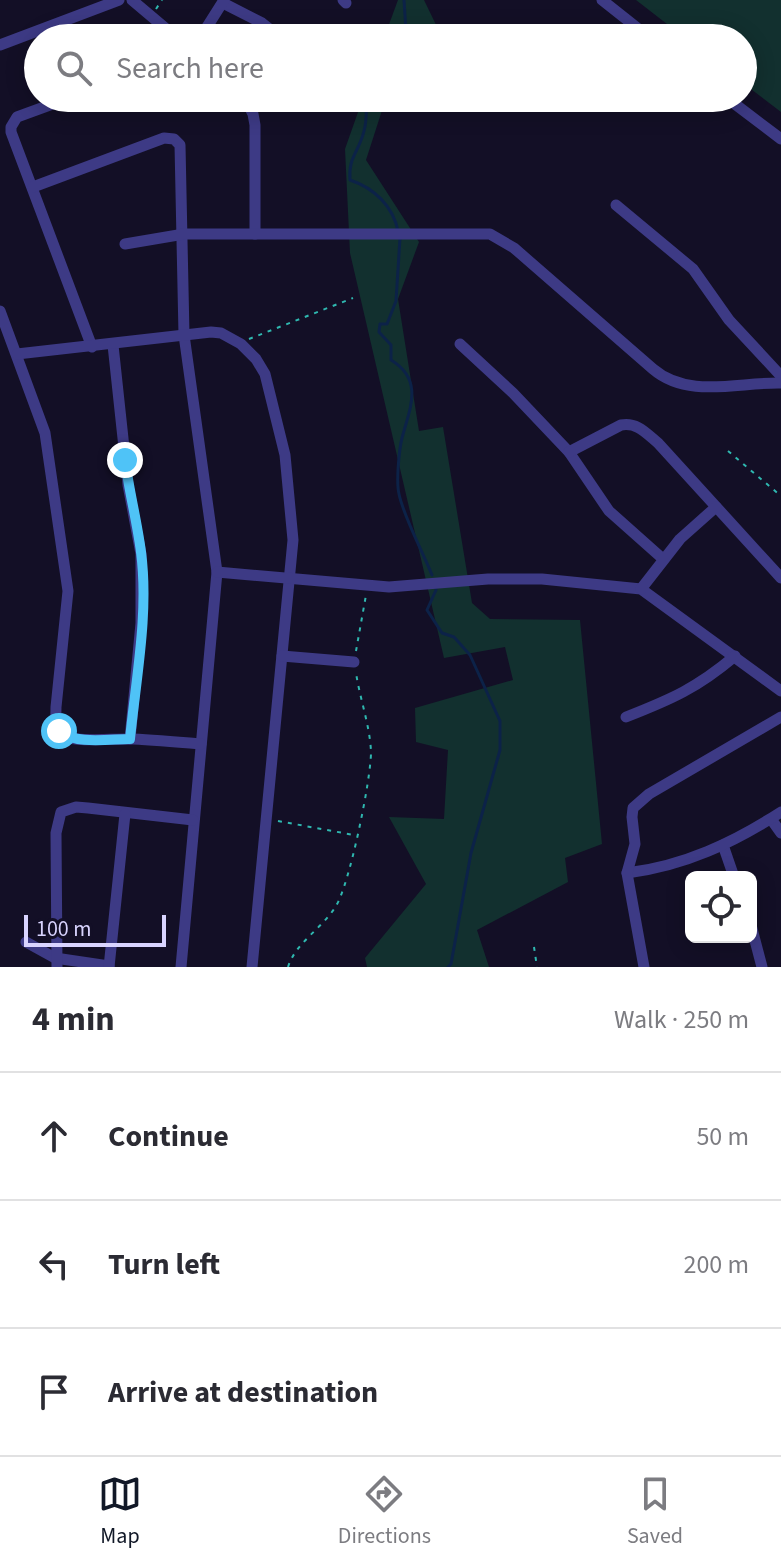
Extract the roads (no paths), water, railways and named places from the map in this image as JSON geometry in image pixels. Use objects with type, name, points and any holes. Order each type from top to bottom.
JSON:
[{"type":"street","points":[[56,24],[119,0]]},
{"type":"street","points":[[132,0],[160,24]]},
{"type":"street","points":[[602,0],[632,24]]},
{"type":"street","points":[[209,24],[224,1],[263,24]]},
{"type":"street","points":[[0,45],[24,36]]},
{"type":"street","points":[[31,112],[17,117],[11,127],[12,138],[92,347]]},
{"type":"street","points":[[252,112],[255,125],[255,234]]},
{"type":"street","points":[[745,112],[781,139]]},
{"type":"street","points":[[33,187],[164,138],[174,139],[180,145],[184,335],[217,572],[181,967]]},
{"type":"street","points":[[616,205],[693,269],[729,320],[781,376]]},
{"type":"street","points":[[125,244],[184,234],[479,232],[504,241],[662,377],[693,386],[781,383]]},
{"type":"street","points":[[0,311],[45,433],[68,591],[56,723],[65,736],[75,738],[201,744]]},
{"type":"street","points":[[17,354],[221,333],[241,344],[265,374],[285,455],[293,540],[252,967]]},
{"type":"street","points":[[460,344],[513,393],[569,452],[609,511],[663,559]]},
{"type":"street","points":[[113,345],[128,485],[141,554],[141,623],[130,739]]},
{"type":"street","points":[[569,452],[630,423],[658,443],[781,578]]},
{"type":"street","points":[[641,589],[693,526],[716,507]]},
{"type":"street","points":[[217,572],[368,586],[408,587],[488,579],[542,579],[641,589],[781,691]]},
{"type":"street","points":[[282,656],[354,662]]},
{"type":"street","points":[[626,717],[682,695],[704,682],[735,656]]},
{"type":"street","points":[[644,967],[627,873],[635,844],[632,817],[637,803],[781,717]]},
{"type":"street","points":[[56,962],[59,815],[65,809],[76,807],[193,820]]},
{"type":"street","points":[[26,942],[56,962],[109,966],[125,814]]},
{"type":"street","points":[[627,873],[678,864],[723,845],[776,816],[781,833]]},
{"type":"street","points":[[723,845],[732,871]]},
{"type":"street","points":[[756,943],[762,967]]},
{"type":"waterway","points":[[404,0],[406,24]]},
{"type":"waterway","points":[[366,112],[362,138],[352,160],[350,180],[381,199],[392,214],[398,231]]},
{"type":"waterway","points":[[400,238],[396,301],[387,324],[380,324],[379,332],[391,345],[391,360],[408,376],[411,386],[411,405],[400,450],[398,489],[405,514],[432,575]]},
{"type":"waterway","points":[[436,590],[427,610],[442,633],[454,637],[470,655],[500,721],[500,750],[471,853],[448,967]]}]
